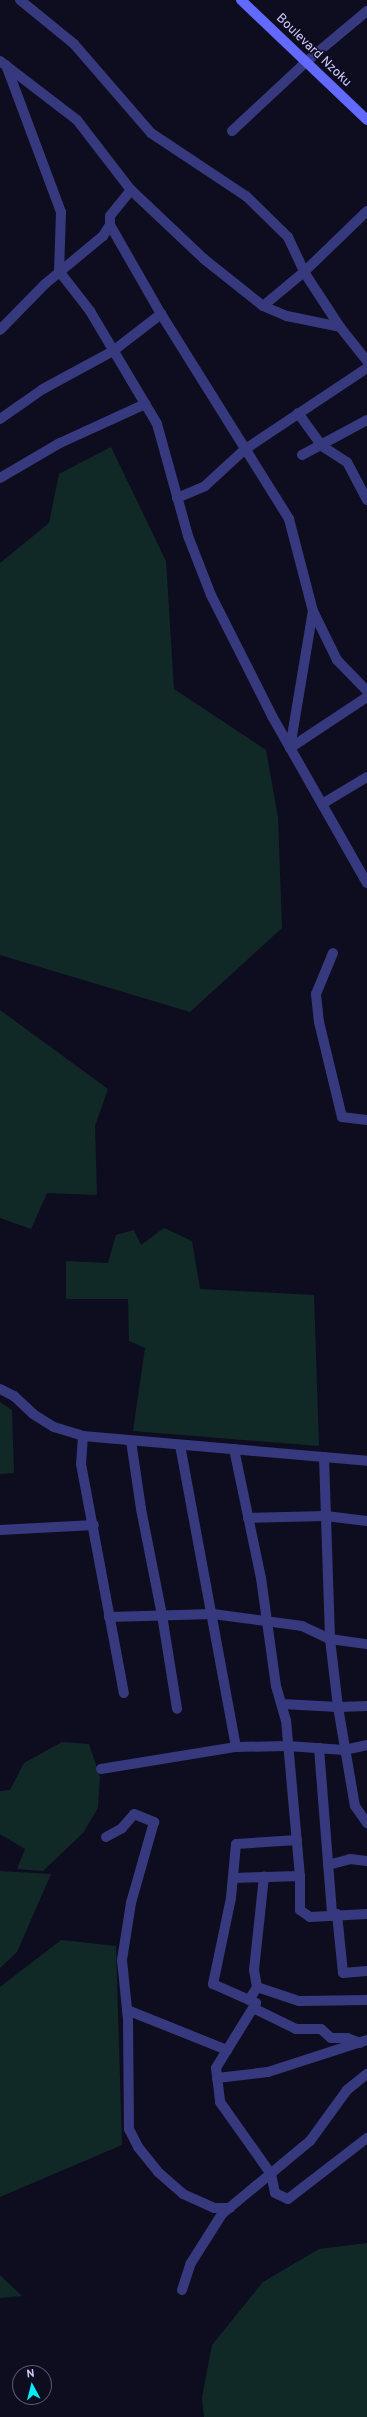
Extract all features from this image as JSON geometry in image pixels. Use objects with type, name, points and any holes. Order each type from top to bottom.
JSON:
[{"type":"street","points":[[20,0],[74,44],[150,133],[246,196],[288,237],[304,272],[340,327],[367,361]]},
{"type":"street","name":"Boulevard Nzoku","points":[[242,0],[367,120]]},
{"type":"street","points":[[232,131],[306,62],[367,12]]},
{"type":"street","points":[[3,63],[77,120],[131,190],[204,259],[263,306],[287,316],[340,327]]},
{"type":"street","points":[[3,63],[61,212],[59,271],[90,311],[156,424],[188,536],[212,595],[290,748],[367,883]]},
{"type":"street","points":[[131,190],[110,216],[110,225],[161,314],[244,450],[289,519],[313,611],[337,660],[367,691]]},
{"type":"street","points":[[263,306],[304,272],[367,211]]},
{"type":"street","points":[[0,330],[59,271],[103,236],[110,225]]},
{"type":"street","points":[[0,419],[43,389],[113,351],[161,314]]},
{"type":"street","points":[[177,498],[205,486],[244,450],[367,368]]},
{"type":"street","points":[[0,478],[60,443],[145,404]]},
{"type":"street","points":[[298,413],[322,446],[347,462],[367,500]]},
{"type":"street","points":[[302,455],[322,446],[367,420]]},
{"type":"street","points":[[290,748],[313,611]]},
{"type":"street","points":[[290,748],[367,697]]},
{"type":"street","points":[[322,804],[367,777]]},
{"type":"street","points":[[333,953],[316,994],[318,1022],[342,1117],[367,1120]]},
{"type":"street","points":[[0,1389],[14,1396],[33,1414],[54,1427],[84,1436],[367,1461]]},
{"type":"street","points":[[84,1436],[81,1464],[94,1525],[124,1693]]},
{"type":"street","points":[[132,1440],[141,1509],[162,1615],[177,1709]]},
{"type":"street","points":[[180,1445],[213,1614],[236,1747]]},
{"type":"street","points":[[234,1449],[261,1578],[276,1686],[282,1704],[288,1746],[297,1840],[300,1876],[300,1910],[310,1917],[334,1914],[367,1914]]},
{"type":"street","points":[[324,1457],[330,1640],[344,1750],[355,1806],[363,1810],[367,1823]]},
{"type":"street","points":[[248,1518],[326,1516],[367,1521]]},
{"type":"street","points":[[0,1530],[94,1525]]},
{"type":"street","points":[[110,1617],[213,1614],[302,1626],[330,1640],[367,1644]]},
{"type":"street","points":[[282,1704],[338,1707],[367,1706]]},
{"type":"street","points":[[101,1769],[236,1747],[288,1746],[344,1750],[367,1745]]},
{"type":"street","points":[[319,1748],[328,1865],[343,1973],[367,1971]]},
{"type":"street","points":[[106,1837],[122,1828],[134,1814],[154,1822],[131,1904],[122,1960],[127,2010],[129,2129],[138,2147],[158,2172],[183,2194],[214,2208],[230,2208]]},
{"type":"street","points":[[297,1840],[236,1844],[233,1878],[222,1944],[212,1984],[296,2029],[321,2029],[331,2038],[347,2038],[363,2041]]},
{"type":"street","points":[[328,1865],[350,1859],[367,1861]]},
{"type":"street","points":[[233,1878],[300,1876]]},
{"type":"street","points":[[264,1877],[254,1970],[257,1987],[251,2004],[216,2068],[220,2102],[271,2174],[275,2193],[288,2198],[367,2138]]},
{"type":"street","points":[[257,1987],[299,2001],[367,2000]]},
{"type":"street","points":[[127,2010],[227,2050]]},
{"type":"street","points":[[217,2078],[268,2072],[363,2041]]},
{"type":"street","points":[[182,2290],[191,2263],[222,2214],[310,2141],[347,2090],[367,2074]]},
{"type":"green space","points":[[111,447],[166,561],[174,689],[266,750],[278,817],[282,928],[190,1012],[0,955],[0,563],[49,523],[59,474]]},
{"type":"green space","points":[[0,1010],[108,1089],[95,1126],[97,1195],[47,1193],[31,1229],[0,1218]]},
{"type":"green space","points":[[164,1228],[192,1241],[200,1289],[314,1295],[319,1446],[133,1431],[145,1348],[129,1341],[128,1299],[66,1299],[66,1261],[108,1263],[116,1235],[134,1230],[141,1245]]},
{"type":"green space","points":[[0,1402],[12,1410],[14,1473],[0,1474]]},
{"type":"green space","points":[[62,1742],[89,1744],[100,1777],[98,1808],[83,1833],[43,1871],[17,1869],[25,1849],[0,1834],[0,1791],[10,1790],[24,1763]]},
{"type":"green space","points":[[0,1871],[51,1874],[17,1952],[0,1968]]},
{"type":"green space","points":[[61,1940],[116,1946],[122,2145],[0,2197],[0,1987]]},
{"type":"green space","points":[[367,2243],[367,2417],[204,2417],[202,2397],[212,2345],[263,2282],[319,2249]]},
{"type":"green space","points":[[0,2275],[22,2296],[0,2298]]}]
